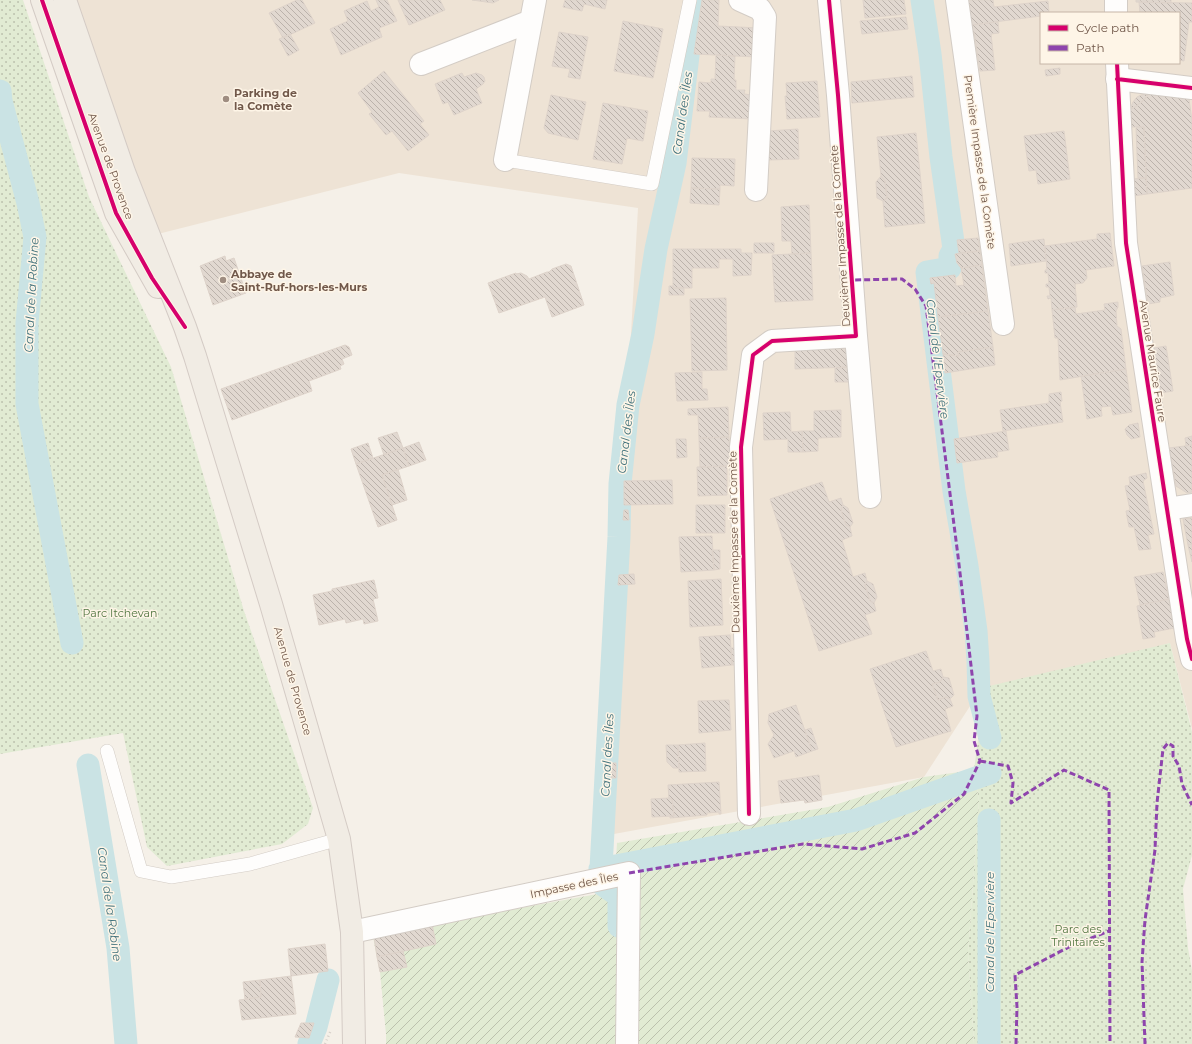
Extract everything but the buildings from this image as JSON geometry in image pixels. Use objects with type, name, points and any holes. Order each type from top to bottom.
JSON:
[{"type":"main road","name":"Avenue de Provence","points":[[42,0],[116,213],[152,278],[185,328]]},
{"type":"main road","name":"Avenue de Provence","points":[[64,0],[124,172],[195,356],[271,604],[339,839],[352,932],[354,1044]]},
{"type":"street","name":"Avenue de Provence","points":[[70,0],[75,29]]},
{"type":"street","points":[[740,0],[760,9],[765,17],[756,190]]},
{"type":"street","name":"Deuxième Impasse de la Comète","points":[[829,0],[870,497]]},
{"type":"street","name":"Première Impasse de la Comète","points":[[957,0],[1003,324]]},
{"type":"street","points":[[1116,0],[1116,12]]},
{"type":"street","points":[[504,160],[533,10]]},
{"type":"street","points":[[421,64],[533,10]]},
{"type":"street","points":[[1117,71],[1192,88]]},
{"type":"street","name":"Avenue Maurice Faure","points":[[1117,71],[1126,243],[1187,639],[1192,659]]},
{"type":"street","name":"Deuxième Impasse de la Comète","points":[[749,814],[741,447],[754,355],[772,341],[856,336]]},
{"type":"street","points":[[1167,509],[1192,505]]},
{"type":"street","name":"Impasse des Îles","points":[[352,932],[629,873],[627,1044]]},
{"type":"lane","points":[[504,160],[652,184],[690,0]]},
{"type":"lane","points":[[107,750],[141,871],[171,877],[178,876],[250,864],[339,839]]},
{"type":"shaded area","points":[[32,0],[1192,0],[1192,729],[1170,643],[974,700],[924,777],[603,836],[638,208],[399,173],[146,237]]},
{"type":"green space","name":"Parc Itchevan","points":[[0,0],[23,0],[89,197],[171,367],[244,611],[313,808],[308,824],[282,844],[167,866],[147,847],[123,733],[0,754]]},
{"type":"green space","name":"Parc des Trinitaires","points":[[1170,643],[1192,732],[1192,855],[1183,889],[1188,948],[1192,971],[1192,1044],[974,1044],[968,953],[979,801],[974,770],[985,687]]},
{"type":"green space","points":[[974,770],[979,801],[968,953],[974,1044],[386,1044],[380,972],[373,937],[432,924],[614,891],[617,843],[828,807],[924,777]]},
{"type":"waterway","name":"Canal des Îles","points":[[601,868],[619,537],[620,484],[628,405],[643,334],[656,249],[675,163],[690,39],[697,0]]},
{"type":"waterway","name":"Canal de l'Epervière","points":[[922,0],[954,249],[950,256],[950,268],[927,272],[954,491],[976,631],[979,696],[990,738]]},
{"type":"waterway","name":"Canal de la Robine","points":[[0,91],[1,101],[28,203],[35,237],[27,323],[27,404],[72,643]]},
{"type":"waterway","name":"Canal de la Robine","points":[[88,765],[118,948],[126,1044]]},
{"type":"waterway","points":[[600,869],[856,820],[990,773]]},
{"type":"waterway","name":"Canal de l'Epervière","points":[[989,820],[989,1044]]},
{"type":"waterway","name":"Canal des Îles","points":[[602,884],[619,896],[619,926]]},
{"type":"waterway","points":[[309,1044],[316,1027],[328,980]]},
{"type":"marked path","points":[[629,873],[803,844],[862,849],[915,833],[964,794],[980,761],[974,741],[977,716],[926,306],[915,289],[902,279],[852,280]]},
{"type":"marked path","points":[[1145,1044],[1142,962],[1145,920],[1155,850],[1157,803],[1163,749],[1168,743],[1173,746],[1173,756],[1179,766],[1182,784],[1192,805]]},
{"type":"marked path","points":[[980,761],[1008,766],[1013,783],[1011,803],[1064,770],[1109,790],[1110,1044]]},
{"type":"marked path","points":[[1016,1044],[1017,1007],[1015,975],[1069,947],[1109,931]]},
{"type":"cycle path","points":[[42,0],[116,213],[152,278],[185,327]]},
{"type":"cycle path","points":[[749,814],[741,447],[753,355],[772,341],[856,336],[838,95],[829,0]]},
{"type":"cycle path","points":[[1117,64],[1126,243],[1187,639],[1192,659]]},
{"type":"cycle path","points":[[1117,79],[1192,88]]},
{"type":"place","name":"Parking de la Comète","points":[[226,99]]},
{"type":"place","name":"Abbaye de Saint-Ruf-hors-les-Murs","points":[[223,280]]}]
